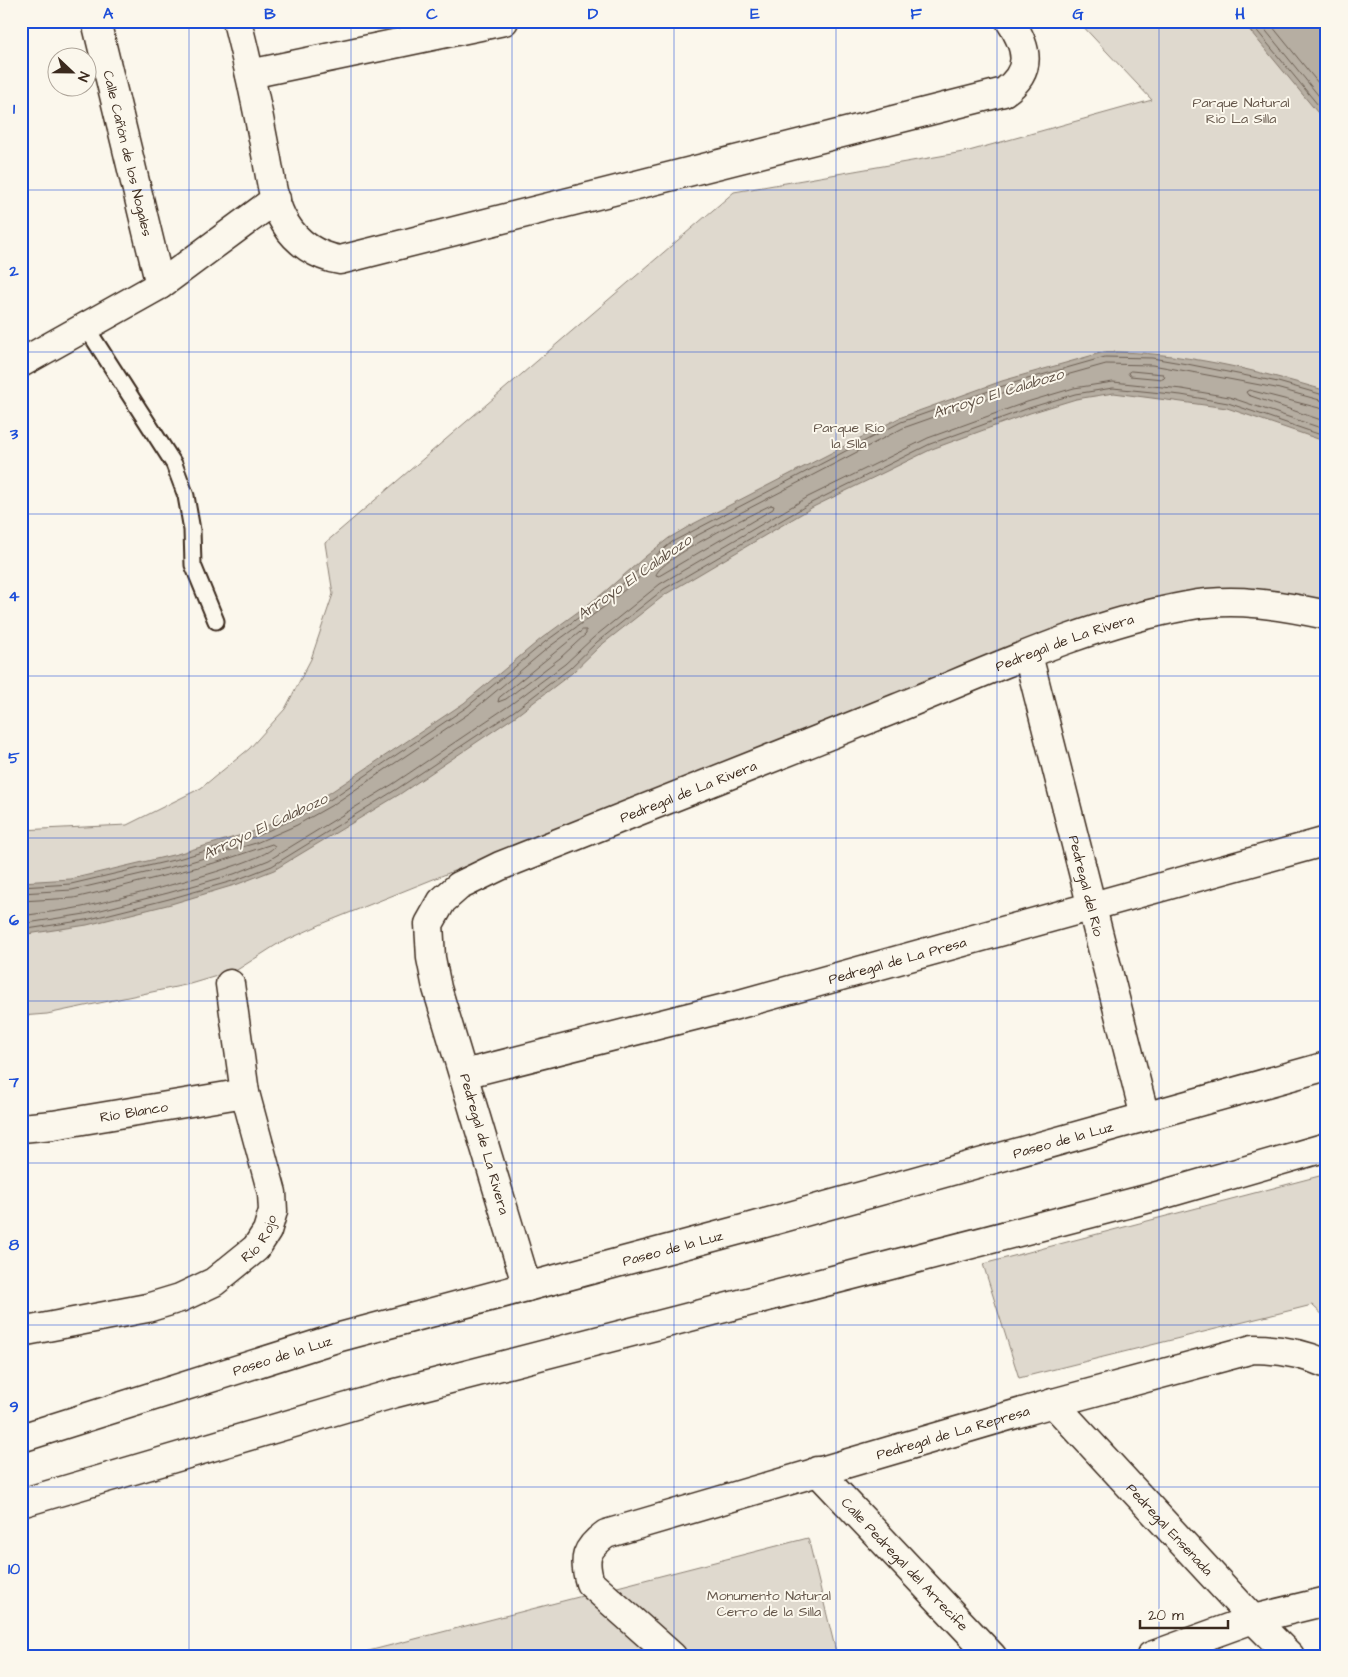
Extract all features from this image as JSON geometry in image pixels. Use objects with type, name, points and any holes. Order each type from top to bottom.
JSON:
[{"type":"street","name":"Calle Cañón de los Nogales","points":[[96,21],[160,285]]},
{"type":"street","points":[[237,21],[276,199],[284,222],[295,237],[309,248],[328,258],[350,258],[1004,92],[1014,84],[1025,61],[1020,36],[1010,21]]},
{"type":"street","points":[[250,74],[504,21]]},
{"type":"street","points":[[21,363],[160,285],[276,199]]},
{"type":"street","name":"Pedregal de La Rivera","points":[[527,1287],[437,988],[431,958],[429,924],[442,901],[458,886],[500,866],[1028,655],[1118,622],[1188,606],[1238,602],[1286,606],[1327,615]]},
{"type":"street","name":"Pedregal del Río","points":[[1028,655],[1093,905],[1145,1117]]},
{"type":"street","name":"Pedregal de La Presa","points":[[464,1074],[729,1007],[940,950],[1093,905],[1327,841]]},
{"type":"street","name":"Río Rojo","points":[[21,1332],[147,1308],[180,1298],[214,1282],[256,1248],[267,1231],[273,1211],[272,1193],[245,1093],[230,984]]},
{"type":"street","name":"Paseo de la Luz","points":[[21,1438],[340,1337],[747,1228],[1327,1066]]},
{"type":"street","name":"Río Blanco","points":[[21,1128],[53,1125],[245,1093]]},
{"type":"street","points":[[21,1503],[392,1394],[1154,1197],[1327,1147]]},
{"type":"street","name":"Pedregal de La Represa","points":[[669,1655],[590,1583],[586,1569],[586,1554],[595,1542],[606,1534],[1053,1403],[1253,1349],[1280,1349],[1308,1356],[1327,1364]]},
{"type":"street","name":"Pedregal Ensenada","points":[[1053,1403],[1253,1619],[1290,1656]]},
{"type":"street","name":"Calle Pedregal del Arrecife","points":[[817,1471],[992,1656]]},
{"type":"street","points":[[1151,1656],[1253,1619],[1327,1601]]},
{"type":"lane","points":[[86,327],[174,464],[186,496],[192,530],[193,565],[216,620]]},
{"type":"green space","name":"Parque Río la Slla","points":[[1078,21],[1327,21],[1327,606],[1257,593],[805,730],[324,923],[276,945],[237,970],[190,984],[47,1014],[21,1016],[21,830],[127,825],[201,788],[249,749],[285,709],[311,659],[333,594],[325,543],[734,192],[969,151],[1152,100]]},
{"type":"green space","points":[[1327,1174],[1327,1319],[1312,1305],[1019,1378],[983,1264]]},
{"type":"green space","name":"Monumento Natural Cerro de la Silla","points":[[808,1538],[837,1656],[349,1656]]},
{"type":"water","points":[[1242,21],[1327,22],[1327,124]]},
{"type":"water","name":"Arroyo El Calabozo","points":[[1104,352],[1189,358],[1245,369],[1327,391],[1327,442],[1227,408],[1114,393],[1076,399],[1030,413],[932,449],[813,507],[666,594],[600,646],[572,673],[517,715],[400,794],[274,870],[238,884],[171,904],[87,925],[21,935],[21,882],[71,879],[177,854],[252,832],[292,815],[328,794],[464,703],[542,638],[601,595],[669,538],[693,524],[899,418],[1002,381]]},
{"type":"park label","name":"Parque Natural Rio La Silla","points":[[1241,110]]}]
